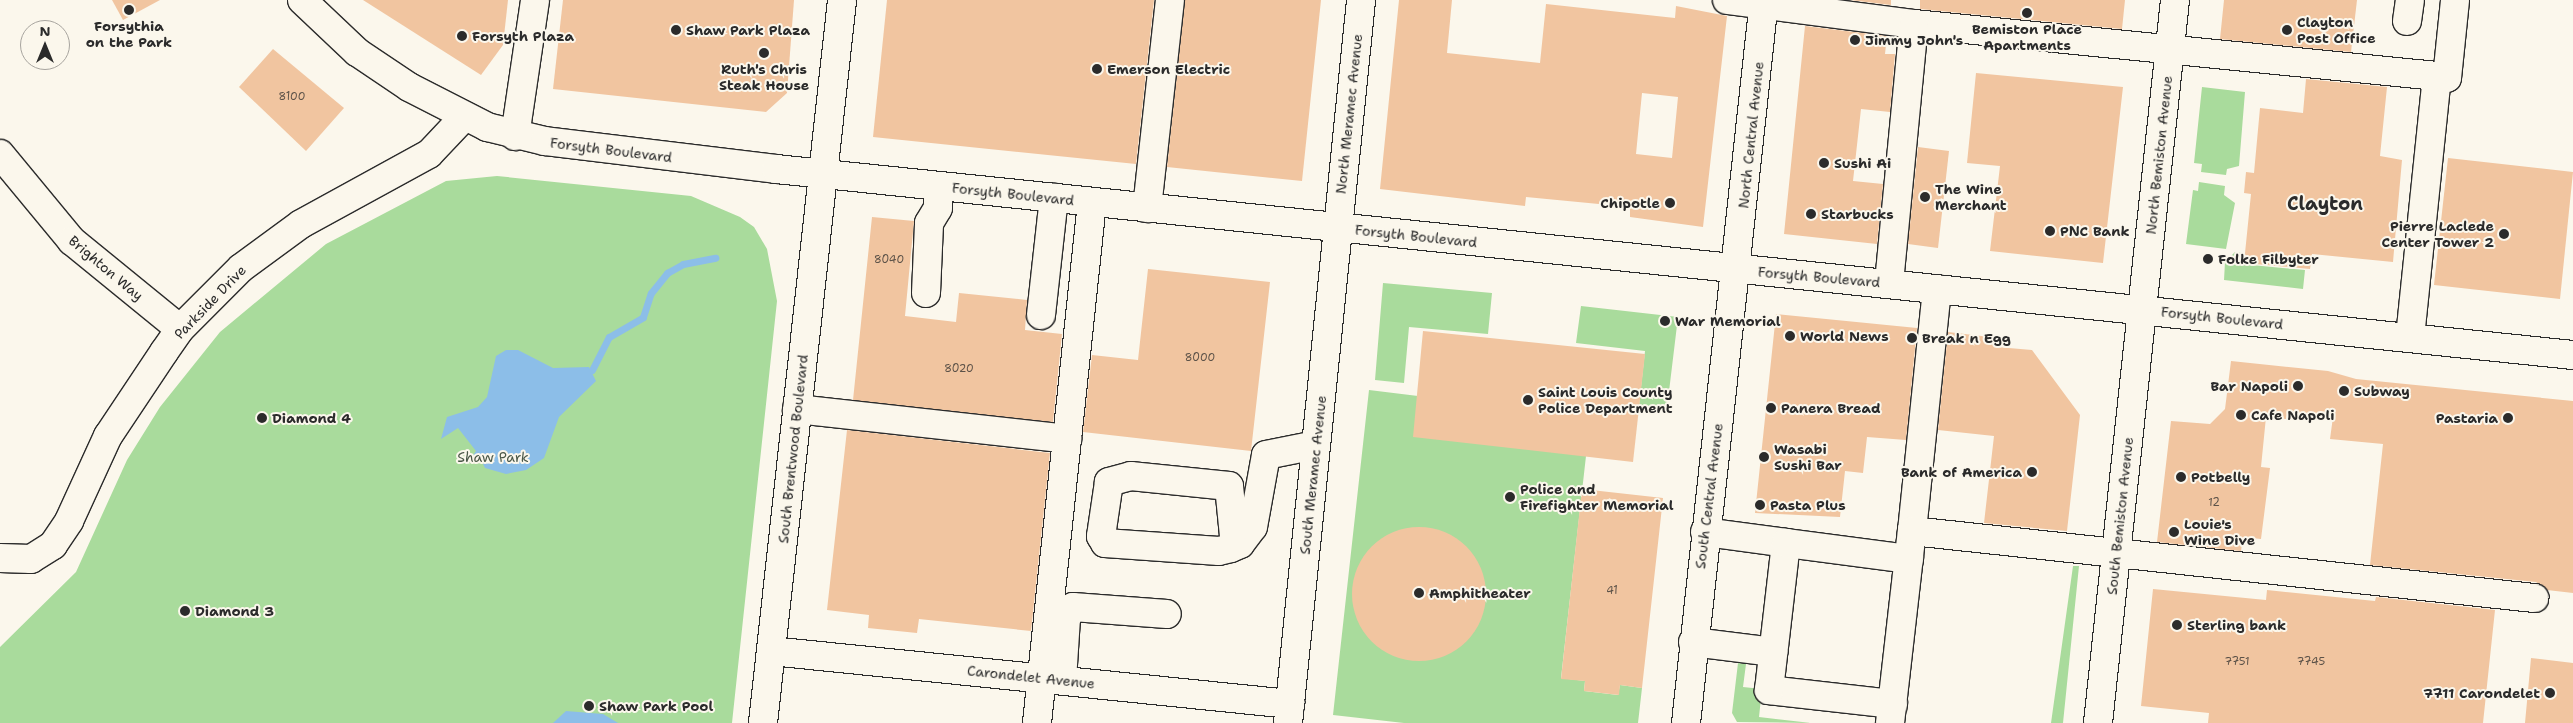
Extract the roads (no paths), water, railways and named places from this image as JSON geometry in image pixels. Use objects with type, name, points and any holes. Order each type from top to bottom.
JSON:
[{"type":"street","name":"Forsyth Boulevard","points":[[302,0],[357,52],[464,117],[514,136],[823,174],[938,197],[1054,198],[1737,270],[1889,283],[2410,336],[2573,355]]},
{"type":"street","points":[[514,136],[535,0]]},
{"type":"street","name":"South Brentwood Boulevard","points":[[763,723],[842,0]]},
{"type":"street","points":[[1147,208],[1170,0]]},
{"type":"street","name":"North Meramec Avenue","points":[[1337,227],[1361,0]]},
{"type":"street","points":[[1727,0],[1764,2],[1914,24],[2170,48],[2447,78],[2455,0]]},
{"type":"street","name":"North Bemiston Avenue","points":[[2143,310],[2175,0]]},
{"type":"street","name":"North Central Avenue","points":[[1737,270],[1764,2]]},
{"type":"street","points":[[1889,283],[1914,24]]},
{"type":"street","points":[[2410,336],[2436,76]]},
{"type":"street","name":"Parkside Drive","points":[[0,558],[31,559],[53,545],[69,521],[108,436],[180,329],[241,268],[301,224],[429,154],[464,117]]},
{"type":"street","name":"Brighton Way","points":[[0,154],[72,241],[180,329]]},
{"type":"street","points":[[931,291],[929,223],[938,197]]},
{"type":"street","points":[[1041,315],[1054,198]]},
{"type":"street","points":[[1052,679],[1067,440],[1092,202]]},
{"type":"street","name":"South Meramec Avenue","points":[[1289,714],[1337,227]]},
{"type":"street","name":"South Central Avenue","points":[[1686,723],[1704,532],[1737,270]]},
{"type":"street","points":[[1786,543],[1769,690],[1891,714],[1937,289]]},
{"type":"street","name":"South Bemiston Avenue","points":[[2098,723],[2143,310]]},
{"type":"street","points":[[797,409],[1067,440]]},
{"type":"street","points":[[1235,546],[1229,486],[1126,476],[1108,482],[1101,531],[1105,543],[1219,551],[1235,546],[1254,526],[1266,455],[1316,445]]},
{"type":"street","points":[[1912,531],[2534,598]]},
{"type":"street","points":[[1704,532],[1909,559]]},
{"type":"street","points":[[1037,723],[1052,679],[1066,618],[1073,607],[1167,614]]},
{"type":"street","points":[[1693,642],[1773,652]]},
{"type":"street","name":"Carondelet Avenue","points":[[771,650],[1052,679],[1289,714]]},
{"type":"water","points":[[506,350],[518,350],[553,368],[589,367],[596,381],[559,417],[544,458],[526,470],[506,474],[485,468],[481,460],[470,460],[476,451],[458,428],[441,439],[447,417],[478,407],[487,397],[496,356]]},
{"type":"water","points":[[566,711],[603,714],[618,723],[553,723]]},
{"type":"waterway","points":[[592,370],[609,337],[643,317],[651,293],[667,273],[683,264],[715,258]]},
{"type":"place","name":"Forsythia on the Park","points":[[129,10]]},
{"type":"place","name":"Bemiston Place Apartments","points":[[2027,13]]},
{"type":"place","name":"Shaw Park Plaza","points":[[676,30]]},
{"type":"place","name":"Clayton Post Office","points":[[2287,30]]},
{"type":"place","name":"Forsyth Plaza","points":[[462,36]]},
{"type":"place","name":"Jimmy John's","points":[[1855,40]]},
{"type":"place","name":"Ruth's Chris Steak House","points":[[764,53]]},
{"type":"place","name":"Emerson Electric","points":[[1097,69]]},
{"type":"place","name":"Sushi Ai","points":[[1824,163]]},
{"type":"place","name":"The Wine Merchant","points":[[1925,197]]},
{"type":"place","name":"Chipotle","points":[[1670,203]]},
{"type":"place","name":"Starbucks","points":[[1811,214]]},
{"type":"place","name":"PNC Bank","points":[[2050,231]]},
{"type":"place","name":"Pierre Laclede Center Tower 2","points":[[2504,234]]},
{"type":"place","name":"Folke Filbyter","points":[[2208,259]]},
{"type":"place","name":"War Memorial","points":[[1665,321]]},
{"type":"place","name":"World News","points":[[1790,336]]},
{"type":"place","name":"Break n Egg","points":[[1912,338]]},
{"type":"place","name":"Bar Napoli","points":[[2298,386]]},
{"type":"place","name":"Subway","points":[[2344,391]]},
{"type":"place","name":"Saint Louis County Police Department","points":[[1528,400]]},
{"type":"place","name":"Panera Bread","points":[[1771,408]]},
{"type":"place","name":"Cafe Napoli","points":[[2241,415]]},
{"type":"place","name":"Diamond 4","points":[[262,418]]},
{"type":"place","name":"Pastaria","points":[[2508,418]]},
{"type":"place","name":"Wasabi Sushi Bar","points":[[1764,457]]},
{"type":"place","name":"Bank of America","points":[[2032,472]]},
{"type":"place","name":"Potbelly","points":[[2181,477]]},
{"type":"place","name":"Police and Firefighter Memorial","points":[[1510,497]]},
{"type":"place","name":"Pasta Plus","points":[[1760,505]]},
{"type":"place","name":"Louie's Wine Dive","points":[[2174,532]]},
{"type":"place","name":"Amphitheater","points":[[1419,593]]},
{"type":"place","name":"Diamond 3","points":[[185,611]]},
{"type":"place","name":"Sterling bank","points":[[2177,625]]},
{"type":"place","name":"7711 Carondelet","points":[[2550,693]]},
{"type":"place","name":"Shaw Park Pool","points":[[589,706]]},
{"type":"district","name":"Clayton","points":[[2325,204]]},
{"type":"park label","name":"Shaw Park","points":[[493,457]]}]
